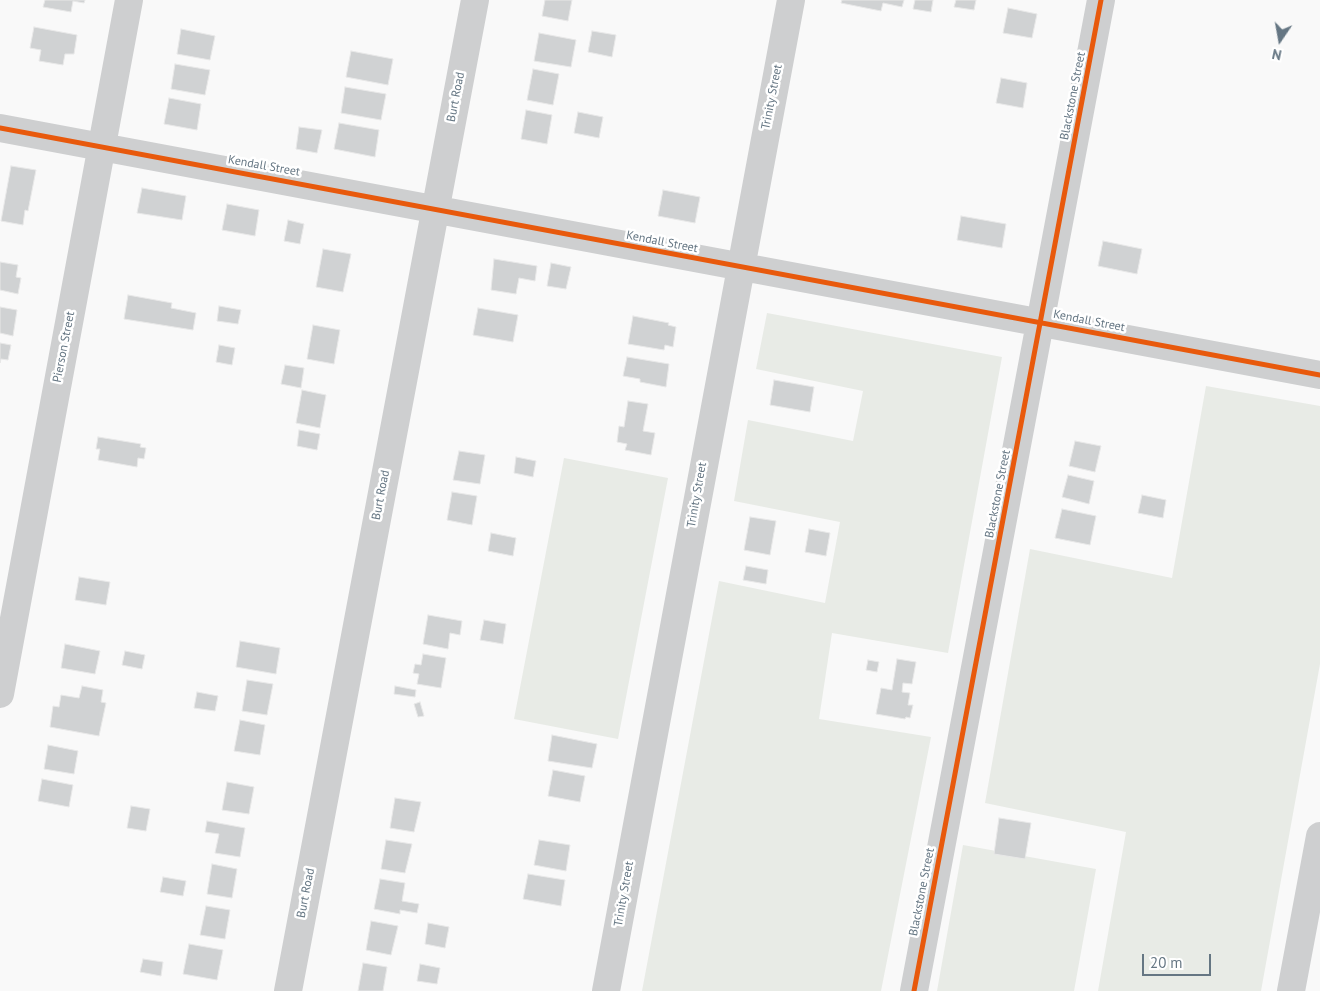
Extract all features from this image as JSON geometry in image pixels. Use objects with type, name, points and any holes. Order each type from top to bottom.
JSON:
[{"type":"street","name":"Pierson Street","points":[[0,694],[129,0]]},
{"type":"street","name":"Burt Road","points":[[288,991],[475,0]]},
{"type":"street","name":"Trinity Street","points":[[606,991],[790,0]]},
{"type":"street","name":"Blackstone Street","points":[[914,991],[1101,0]]},
{"type":"street","name":"Kendall Street","points":[[0,128],[1320,375]]},
{"type":"street","points":[[1292,991],[1320,836]]},
{"type":"shaded area","points":[[767,313],[1002,357],[948,653],[832,633],[819,719],[931,737],[881,991],[642,991],[719,581],[825,603],[840,522],[734,501],[748,420],[853,441],[863,391],[756,369]]},
{"type":"shaded area","points":[[1206,386],[1320,406],[1320,664],[1261,991],[1098,991],[1126,832],[985,803],[1030,549],[1172,578]]},
{"type":"shaded area","points":[[564,458],[668,478],[618,739],[514,719]]},
{"type":"shaded area","points":[[963,845],[1096,869],[1074,991],[937,991]]},
{"type":"building","points":[[45,0],[85,0],[84,3],[73,1],[71,12],[43,7]]},
{"type":"building","points":[[545,0],[572,0],[568,21],[542,16]]},
{"type":"building","points":[[842,0],[904,0],[902,7],[883,3],[881,11],[841,3]]},
{"type":"building","points":[[915,0],[933,0],[931,12],[913,9]]},
{"type":"building","points":[[956,0],[976,0],[974,10],[954,7]]},
{"type":"building","points":[[1008,8],[1037,14],[1032,38],[1003,33]]},
{"type":"building","points":[[34,27],[77,35],[74,54],[65,54],[63,65],[39,61],[41,50],[30,48]]},
{"type":"building","points":[[181,29],[215,36],[210,60],[177,54]]},
{"type":"building","points":[[592,31],[616,35],[612,57],[588,52]]},
{"type":"building","points":[[539,33],[576,40],[571,67],[534,61]]},
{"type":"building","points":[[351,51],[393,59],[388,85],[346,77]]},
{"type":"building","points":[[175,64],[210,70],[205,95],[171,89]]},
{"type":"building","points":[[533,69],[559,74],[553,105],[527,100]]},
{"type":"building","points":[[1001,78],[1027,83],[1023,108],[996,103]]},
{"type":"building","points":[[345,87],[386,94],[381,120],[341,113]]},
{"type":"building","points":[[169,98],[201,104],[197,130],[164,124]]},
{"type":"building","points":[[526,110],[552,115],[547,144],[521,139]]},
{"type":"building","points":[[578,112],[603,117],[599,138],[574,133]]},
{"type":"building","points":[[339,123],[379,130],[375,157],[334,149]]},
{"type":"building","points":[[299,127],[322,130],[317,153],[296,149]]},
{"type":"building","points":[[11,166],[36,170],[28,211],[25,210],[23,225],[1,221]]},
{"type":"building","points":[[142,188],[186,196],[182,220],[137,213]]},
{"type":"building","points":[[663,190],[700,197],[695,223],[658,216]]},
{"type":"building","points":[[227,204],[259,210],[255,236],[222,230]]},
{"type":"building","points":[[961,216],[1006,224],[1002,248],[957,240]]},
{"type":"building","points":[[288,220],[304,224],[300,244],[284,241]]},
{"type":"building","points":[[1103,241],[1142,249],[1137,274],[1098,266]]},
{"type":"building","points":[[323,249],[351,254],[343,292],[316,287]]},
{"type":"building","points":[[494,259],[537,266],[535,281],[519,278],[516,294],[491,290]]},
{"type":"building","points":[[0,262],[18,265],[16,277],[21,278],[18,294],[0,290]]},
{"type":"building","points":[[551,263],[571,267],[566,289],[547,286]]},
{"type":"building","points":[[128,295],[172,303],[171,308],[196,313],[193,330],[124,319]]},
{"type":"building","points":[[219,306],[241,310],[238,324],[217,321]]},
{"type":"building","points":[[0,307],[17,310],[13,336],[0,333]]},
{"type":"building","points":[[478,308],[518,315],[513,342],[473,335]]},
{"type":"building","points":[[633,316],[669,323],[668,325],[676,327],[673,347],[665,345],[664,350],[628,344]]},
{"type":"building","points":[[313,325],[340,330],[334,364],[307,359]]},
{"type":"building","points":[[0,343],[11,345],[8,360],[1,359],[0,363]]},
{"type":"building","points":[[219,345],[235,348],[232,365],[216,362]]},
{"type":"building","points":[[627,357],[669,364],[666,387],[640,382],[640,379],[623,376]]},
{"type":"building","points":[[285,365],[304,368],[301,388],[281,384]]},
{"type":"building","points":[[774,380],[814,387],[810,412],[770,405]]},
{"type":"building","points":[[302,390],[326,395],[320,428],[296,423]]},
{"type":"building","points":[[628,401],[648,404],[643,431],[655,433],[651,455],[625,450],[627,444],[617,442],[619,426],[624,427]]},
{"type":"building","points":[[299,430],[320,434],[317,450],[297,446]]},
{"type":"building","points":[[98,437],[141,444],[140,447],[146,448],[144,459],[138,458],[137,467],[98,460],[100,449],[96,449]]},
{"type":"building","points":[[1075,441],[1101,446],[1095,472],[1069,466]]},
{"type":"building","points":[[459,451],[485,455],[480,484],[453,480]]},
{"type":"building","points":[[516,457],[536,461],[533,477],[514,473]]},
{"type":"building","points":[[1068,475],[1094,481],[1089,504],[1062,497]]},
{"type":"building","points":[[452,492],[477,496],[472,525],[447,520]]},
{"type":"building","points":[[1142,495],[1166,500],[1163,518],[1138,513]]},
{"type":"building","points":[[1062,509],[1096,516],[1090,545],[1055,538]]},
{"type":"building","points":[[750,517],[776,521],[770,555],[744,550]]},
{"type":"building","points":[[809,529],[830,533],[826,556],[805,552]]},
{"type":"building","points":[[491,533],[516,538],[513,556],[488,551]]},
{"type":"building","points":[[746,566],[768,570],[766,584],[743,580]]},
{"type":"building","points":[[79,577],[110,582],[106,605],[75,600]]},
{"type":"building","points":[[428,615],[462,621],[460,635],[450,633],[448,649],[423,644]]},
{"type":"building","points":[[484,620],[506,624],[503,644],[480,640]]},
{"type":"building","points":[[240,641],[280,648],[276,674],[236,667]]},
{"type":"building","points":[[65,644],[100,651],[95,674],[61,668]]},
{"type":"building","points":[[125,651],[145,655],[142,669],[122,665]]},
{"type":"building","points":[[423,654],[446,658],[441,688],[417,684],[419,674],[413,673],[415,664],[421,665]]},
{"type":"building","points":[[897,659],[916,662],[912,684],[903,683],[902,692],[910,693],[908,705],[913,705],[910,718],[906,717],[905,719],[876,714],[881,688],[892,690]]},
{"type":"building","points":[[868,660],[879,662],[877,672],[866,670]]},
{"type":"building","points":[[247,680],[273,684],[267,715],[242,711]]},
{"type":"building","points":[[82,686],[103,690],[101,702],[106,703],[99,736],[50,727],[53,706],[59,707],[61,695],[79,698]]},
{"type":"building","points":[[395,686],[416,690],[415,697],[394,694]]},
{"type":"building","points":[[197,692],[218,696],[215,711],[194,708]]},
{"type":"building","points":[[420,702],[424,716],[418,717],[414,704]]},
{"type":"building","points":[[240,720],[265,725],[260,755],[234,751]]},
{"type":"building","points":[[552,735],[597,744],[592,768],[548,761]]},
{"type":"building","points":[[48,745],[78,751],[74,774],[44,769]]},
{"type":"building","points":[[553,770],[585,776],[580,802],[548,796]]},
{"type":"building","points":[[42,779],[73,785],[69,807],[38,801]]},
{"type":"building","points":[[227,782],[254,787],[249,814],[222,810]]},
{"type":"building","points":[[395,798],[421,802],[414,832],[390,828]]},
{"type":"building","points":[[131,806],[150,809],[146,831],[127,828]]},
{"type":"building","points":[[999,818],[1031,823],[1025,859],[994,854]]},
{"type":"building","points":[[207,821],[245,828],[240,857],[215,853],[219,834],[205,832]]},
{"type":"building","points":[[386,840],[412,844],[405,873],[381,869]]},
{"type":"building","points":[[539,840],[570,845],[566,871],[534,865]]},
{"type":"building","points":[[212,864],[237,869],[232,898],[207,894]]},
{"type":"building","points":[[528,874],[565,880],[561,906],[523,899]]},
{"type":"building","points":[[163,877],[186,881],[183,896],[160,892]]},
{"type":"building","points":[[380,879],[405,883],[402,901],[419,904],[417,913],[400,910],[400,914],[374,909]]},
{"type":"building","points":[[206,906],[230,910],[225,939],[200,935]]},
{"type":"building","points":[[371,921],[398,926],[391,955],[366,950]]},
{"type":"building","points":[[428,923],[449,927],[445,948],[425,944]]},
{"type":"building","points":[[189,944],[223,950],[217,980],[183,974]]},
{"type":"building","points":[[143,959],[163,962],[161,976],[140,972]]},
{"type":"building","points":[[363,963],[387,967],[383,991],[358,991]]},
{"type":"building","points":[[420,964],[440,968],[437,984],[417,981]]},
{"type":"cycle path","points":[[914,991],[1101,0]]},
{"type":"cycle path","points":[[0,128],[1320,375]]}]
